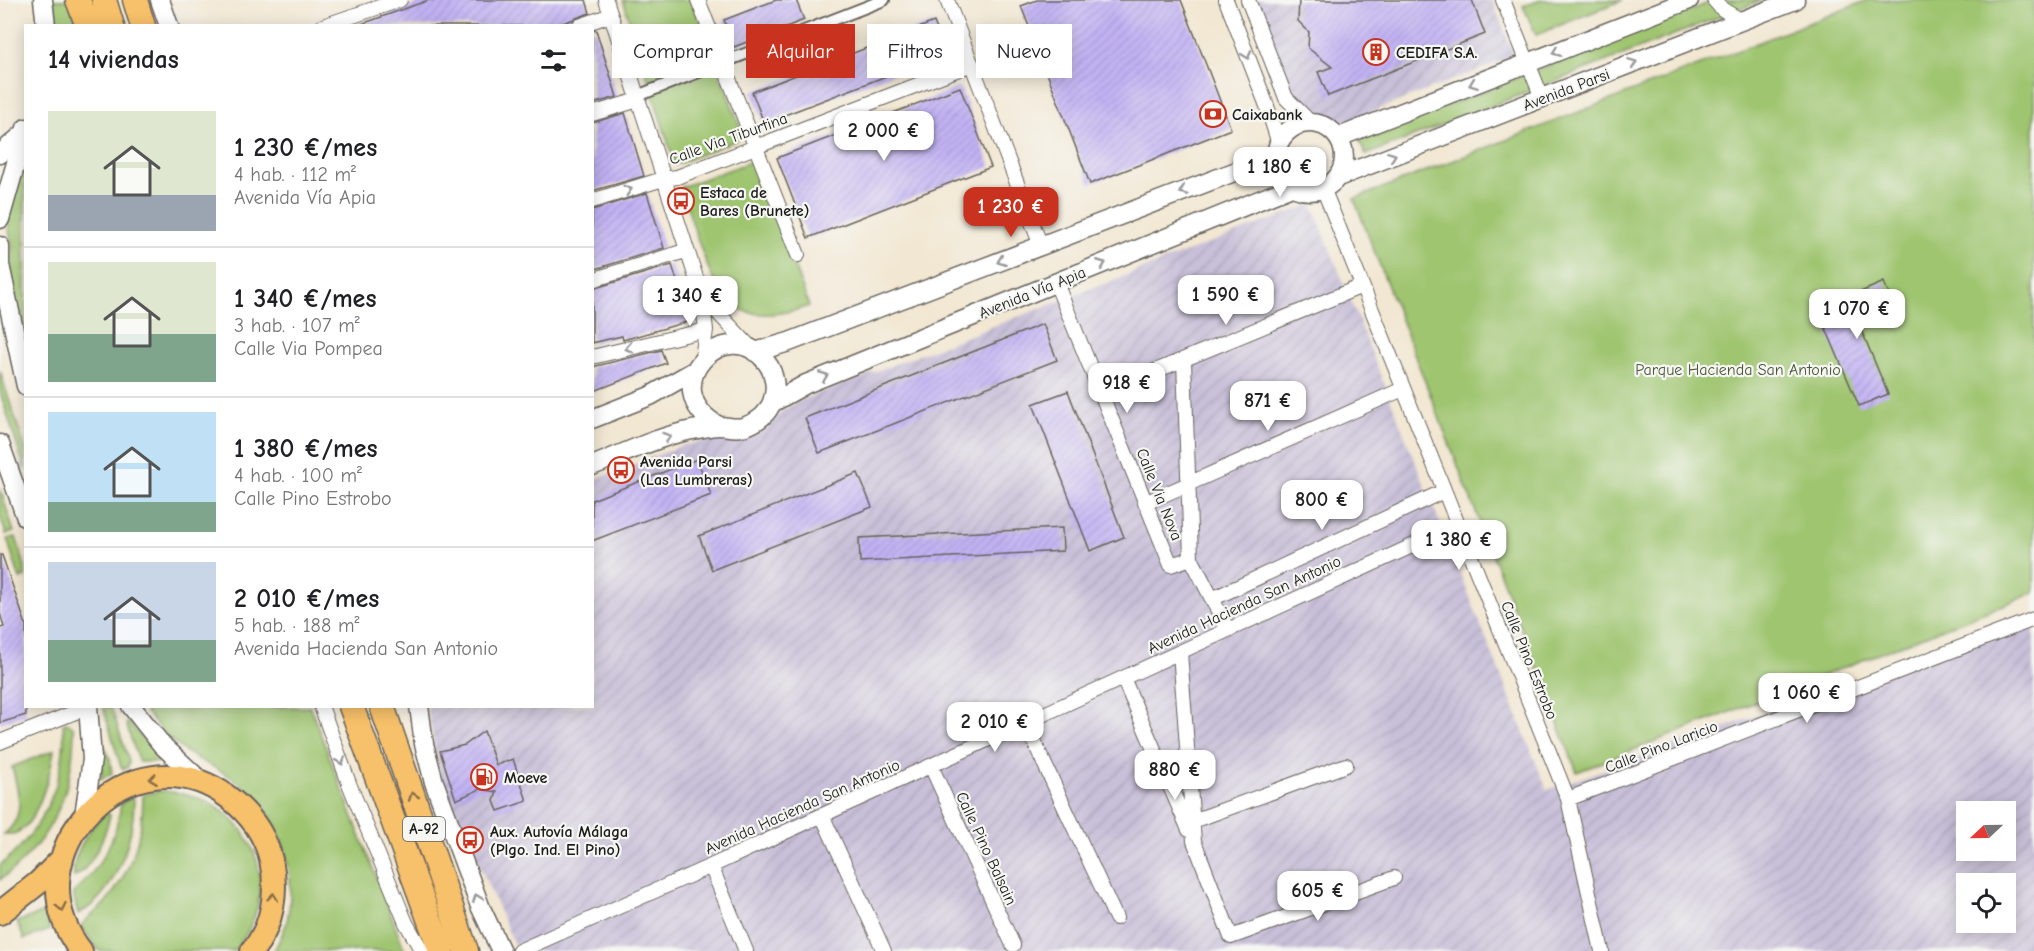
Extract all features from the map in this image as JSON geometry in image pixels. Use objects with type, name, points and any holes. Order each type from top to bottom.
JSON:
[{"type":"highway","points":[[78,0],[87,24]]},
{"type":"highway","points":[[104,0],[111,24]]},
{"type":"highway","points":[[135,0],[142,24]]},
{"type":"highway","name":"A-92","points":[[352,708],[441,951]]},
{"type":"highway","name":"A-92","points":[[383,708],[466,951]]},
{"type":"highway","points":[[402,846],[427,951]]},
{"type":"main road","points":[[81,951],[62,913],[58,885],[62,859],[70,836],[84,816],[104,797],[137,781],[171,777],[204,784],[222,793],[251,819],[262,835],[274,872],[274,892],[272,911],[265,930],[252,951]]},
{"type":"main road","points":[[0,913],[38,883],[62,859]]},
{"type":"street","points":[[43,0],[46,24]]},
{"type":"street","points":[[161,0],[168,24]]},
{"type":"street","points":[[329,24],[400,0]]},
{"type":"street","points":[[606,0],[702,296],[706,330],[692,384],[693,398],[699,410],[708,420],[719,426]]},
{"type":"street","points":[[699,0],[708,24]]},
{"type":"street","points":[[734,58],[884,0]]},
{"type":"street","points":[[947,0],[1041,246]]},
{"type":"street","points":[[754,351],[789,342],[1041,246],[1278,150],[1291,128],[1310,122],[1331,129],[1339,137],[1343,147],[1343,168],[1338,177],[1323,189],[1303,190],[1294,186],[1281,174],[1278,150],[1267,106],[1226,0]]},
{"type":"street","points":[[1248,0],[1286,98],[1310,122]]},
{"type":"street","points":[[1503,0],[1542,98]]},
{"type":"street","points":[[1339,137],[1689,0]]},
{"type":"street","points":[[1714,0],[1722,9],[1742,21]]},
{"type":"street","name":"Avenida Parsi","points":[[1338,177],[1795,0]]},
{"type":"street","points":[[585,24],[611,15]]},
{"type":"street","name":"Calle Via Tiburtina","points":[[594,200],[663,178],[677,177],[972,64]]},
{"type":"street","points":[[594,113],[685,78]]},
{"type":"street","points":[[729,78],[798,255]]},
{"type":"street","points":[[0,154],[24,131]]},
{"type":"street","points":[[0,219],[24,131]]},
{"type":"street","name":"Avenida Vía Apia","points":[[772,403],[806,384],[1294,186]]},
{"type":"street","name":"Calle Pino Estrobo","points":[[1323,189],[1568,799],[1602,951]]},
{"type":"street","points":[[0,246],[0,266],[24,377]]},
{"type":"street","points":[[594,279],[686,250]]},
{"type":"street","name":"Calle Via Nova","points":[[1056,283],[1171,565],[1191,558]]},
{"type":"street","points":[[1102,393],[1362,286]]},
{"type":"street","points":[[702,296],[754,351]]},
{"type":"street","points":[[594,357],[706,330]]},
{"type":"street","points":[[594,418],[650,396],[698,365],[713,350],[726,345],[740,345],[763,357],[774,378],[775,391],[772,403],[766,414],[756,422],[738,428],[719,426],[665,437],[594,465]]},
{"type":"street","points":[[1184,361],[1191,558],[1228,630]]},
{"type":"street","points":[[1145,503],[1403,389]]},
{"type":"street","points":[[0,444],[24,512]]},
{"type":"street","name":"Avenida Hacienda San Antonio","points":[[1212,599],[1444,491]]},
{"type":"street","name":"Avenida Hacienda San Antonio","points":[[519,951],[711,866],[1458,525]]},
{"type":"street","name":"Calle Pino Laricio","points":[[1568,799],[2034,619]]},
{"type":"street","points":[[1180,652],[1194,841]]},
{"type":"street","points":[[1123,678],[1194,841],[1232,937],[1394,878]]},
{"type":"street","points":[[0,742],[85,708]]},
{"type":"street","points":[[84,816],[92,759],[88,708]]},
{"type":"street","points":[[133,708],[162,745],[204,784]]},
{"type":"street","points":[[322,708],[350,786],[406,923],[422,951]]},
{"type":"street","points":[[412,708],[434,782],[480,906],[501,951]]},
{"type":"street","points":[[418,708],[424,744]]},
{"type":"street","points":[[1025,722],[1116,918]]},
{"type":"street","points":[[1192,821],[1346,765]]},
{"type":"street","name":"Calle Pino Balsain","points":[[931,766],[1013,945]]},
{"type":"street","points":[[822,815],[884,951]]},
{"type":"street","points":[[711,866],[746,951]]},
{"type":"shaded area","points":[[1254,0],[1492,0],[1514,56],[1338,125],[1289,89]]},
{"type":"shaded area","points":[[1312,204],[1547,790],[2034,618],[2034,951],[517,951],[440,775],[427,708],[594,708],[594,480],[684,445],[716,439],[734,441],[750,438],[766,429],[783,410],[804,399]]},
{"type":"green space","points":[[54,0],[69,0],[78,24],[57,24]]},
{"type":"green space","points":[[623,0],[692,0],[701,24],[631,24]]},
{"type":"green space","points":[[1541,0],[1623,0],[1536,35],[1523,6]]},
{"type":"green space","points":[[1716,0],[1763,0],[1366,155],[1359,140]]},
{"type":"green space","name":"Parque Hacienda San Antonio","points":[[1868,0],[2034,0],[2034,593],[1577,772],[1354,199]]},
{"type":"green space","points":[[648,78],[722,78],[742,132],[737,140],[675,165]]},
{"type":"green space","points":[[750,162],[756,162],[809,306],[770,314],[741,310],[724,297],[709,269],[681,187]]},
{"type":"green space","points":[[24,164],[24,348],[11,269],[12,246],[8,224],[10,202]]},
{"type":"green space","points":[[0,371],[24,445],[24,467],[0,392]]},
{"type":"green space","points":[[0,488],[14,532],[6,534],[0,516]]},
{"type":"green space","points":[[16,537],[24,563],[24,577],[20,579],[7,539]]},
{"type":"green space","points":[[103,708],[111,708],[129,761],[128,767],[123,769]]},
{"type":"green space","points":[[143,708],[310,708],[405,951],[274,951],[287,921],[290,902],[288,863],[275,826],[265,809],[238,782],[183,750],[161,730]]},
{"type":"green space","points":[[128,722],[160,758],[158,762],[139,762],[126,724]]},
{"type":"green space","points":[[67,723],[74,728],[73,751],[70,773],[56,813],[46,832],[33,849],[0,880],[0,865],[29,836],[50,802],[61,764],[63,724]]},
{"type":"green space","points":[[104,746],[110,758],[112,773],[102,779],[102,747]]},
{"type":"green space","points":[[54,750],[47,783],[32,818],[18,832],[4,834],[16,819],[19,803],[12,767]]},
{"type":"green space","points":[[159,791],[190,795],[216,807],[237,824],[251,846],[259,871],[259,897],[251,925],[234,951],[99,951],[81,926],[105,903],[122,879],[138,839],[143,795]]},
{"type":"green space","points":[[131,798],[134,800],[133,815],[120,865],[102,894],[91,906],[78,914],[73,893],[83,884],[106,852],[116,829],[121,803]]},
{"type":"green space","points":[[106,813],[110,815],[97,850],[87,866],[74,877],[75,859],[83,842]]},
{"type":"green space","points":[[44,912],[50,930],[24,939],[17,922]]},
{"type":"building","points":[[429,0],[586,0],[590,13],[560,24],[362,24]]},
{"type":"building","points":[[776,0],[796,0],[804,20],[794,24],[746,24],[746,42],[734,47],[734,24],[725,24],[724,20]]},
{"type":"building","points":[[1037,0],[1181,0],[1231,129],[1090,184],[1049,78],[1072,78],[1072,24],[1028,24],[1021,6]]},
{"type":"building","name":"CEDIFA S.A.","points":[[1299,0],[1472,0],[1485,34],[1328,96],[1318,72],[1332,67],[1308,48],[1309,32],[1298,21]]},
{"type":"building","points":[[594,30],[596,30],[617,97],[594,103]]},
{"type":"building","points":[[867,48],[867,78],[881,78],[764,123],[752,92],[788,78],[855,78],[855,52]]},
{"type":"building","points":[[960,87],[991,167],[808,238],[777,158]]},
{"type":"building","points":[[625,113],[644,176],[594,190],[594,122]]},
{"type":"building","points":[[647,193],[664,248],[594,269],[594,209]]},
{"type":"building","points":[[672,265],[690,321],[623,340],[622,336],[594,343],[594,288]]},
{"type":"building","points":[[1884,282],[1891,299],[1881,303],[1885,313],[1859,324],[1888,394],[1859,406],[1818,310]]},
{"type":"building","points":[[1043,324],[1057,360],[819,453],[805,418]]},
{"type":"building","points":[[661,350],[666,363],[594,391],[594,367]]},
{"type":"building","points":[[1068,391],[1124,537],[1090,551],[1033,404]]},
{"type":"building","points":[[697,459],[711,495],[594,540],[594,499]]},
{"type":"building","points":[[858,473],[872,507],[712,570],[699,536]]},
{"type":"building","points":[[1062,528],[1063,551],[860,562],[859,538]]},
{"type":"building","points":[[0,555],[2,555],[24,619],[24,708],[26,708],[26,715],[0,723],[0,628],[4,627],[0,613]]},
{"type":"building","name":"Moeve","points":[[484,731],[496,765],[513,759],[527,801],[498,811],[494,801],[497,792],[480,789],[456,800],[440,751],[465,745]]},
{"type":"place","name":"CEDIFA S.A.","points":[[1376,52]]},
{"type":"place","name":"Caixabank","points":[[1213,114]]},
{"type":"place","name":"Estaca de Bares (Brunete)","points":[[681,201]]},
{"type":"place","name":"Avenida Parsi (Las Lumbreras)","points":[[621,470]]},
{"type":"place","name":"Moeve","points":[[484,777]]},
{"type":"place","name":"Aux. Autovía Málaga (Plgo. Ind. El Pino)","points":[[470,840]]}]
